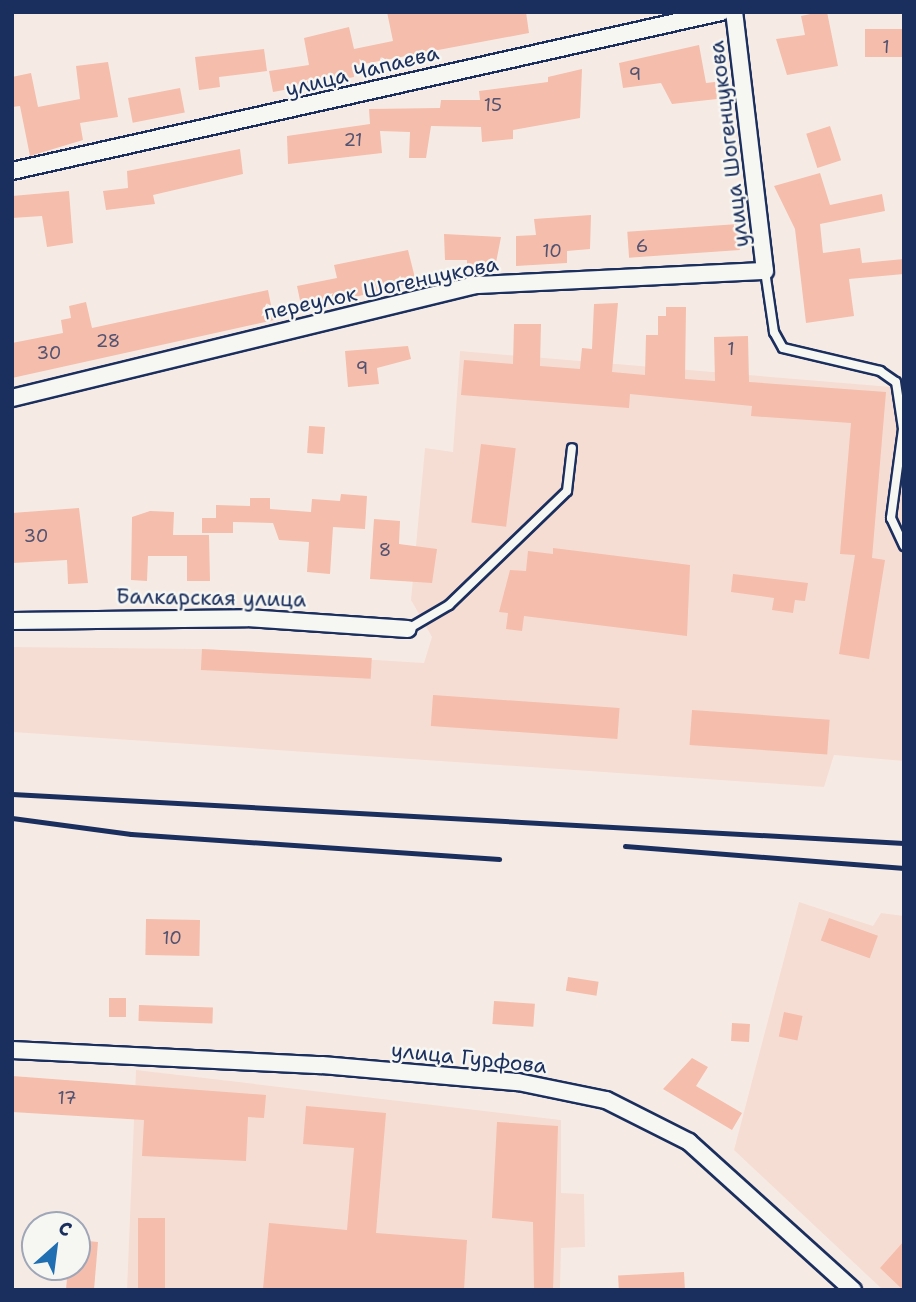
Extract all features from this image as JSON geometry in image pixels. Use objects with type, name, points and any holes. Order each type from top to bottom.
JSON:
[{"type":"street","name":"улица Чапаева","points":[[12,171],[690,15],[721,12]]},
{"type":"street","name":"улица Шогенцукова","points":[[734,12],[765,271]]},
{"type":"street","name":"переулок Шогенцукова","points":[[12,398],[476,285],[765,271]]},
{"type":"street","name":"Балкарская улица","points":[[12,621],[247,618],[408,629]]},
{"type":"street","name":"улица Гурфова","points":[[12,1049],[335,1066],[518,1082],[606,1100],[689,1142],[853,1290]]},
{"type":"lane","points":[[765,271],[774,332],[783,348],[880,370],[896,382],[903,429],[891,518],[904,546]]},
{"type":"lane","points":[[408,629],[449,605],[568,491],[572,448]]},
{"type":"shaded area","points":[[460,351],[904,388],[904,761],[834,755],[824,787],[12,732],[12,647],[202,649],[424,663],[432,637],[411,600],[425,448],[453,452]]},
{"type":"shaded area","points":[[799,902],[873,926],[881,913],[904,916],[904,1290],[883,1290],[734,1150]]},
{"type":"shaded area","points":[[136,1070],[561,1120],[561,1193],[584,1194],[585,1247],[561,1248],[560,1290],[127,1290]]},
{"type":"building","points":[[387,12],[526,12],[529,33],[353,66],[354,77],[273,92],[269,71],[309,65],[304,38],[349,27],[354,49],[393,41]]},
{"type":"building","points":[[827,12],[838,66],[787,75],[776,39],[805,35],[801,16]]},
{"type":"building","points":[[865,29],[904,29],[904,57],[865,57]]},
{"type":"building","points":[[699,45],[706,83],[715,82],[717,99],[672,104],[661,83],[623,88],[619,63]]},
{"type":"building","points":[[264,49],[267,71],[219,77],[220,87],[199,90],[195,57]]},
{"type":"building","points":[[108,62],[118,117],[80,123],[83,140],[30,156],[20,106],[12,107],[12,77],[31,73],[38,107],[80,99],[76,66]]},
{"type":"building","points":[[582,69],[580,118],[513,130],[513,139],[482,142],[481,127],[431,126],[426,158],[409,158],[410,132],[380,131],[382,153],[288,164],[287,136],[370,124],[369,109],[440,108],[441,100],[480,100],[479,91],[548,82],[548,77]]},
{"type":"building","points":[[180,88],[185,113],[133,123],[128,98]]},
{"type":"building","points":[[830,126],[841,160],[817,168],[806,134]]},
{"type":"building","points":[[240,149],[243,174],[153,195],[155,204],[106,210],[103,191],[128,188],[127,171]]},
{"type":"building","points":[[820,173],[830,205],[882,194],[885,211],[820,224],[823,253],[860,248],[862,263],[904,259],[904,274],[849,279],[854,316],[806,323],[795,229],[774,186]]},
{"type":"building","points":[[69,191],[73,243],[47,247],[42,216],[12,218],[12,196]]},
{"type":"building","points":[[591,215],[590,249],[567,251],[567,263],[516,266],[516,236],[536,235],[534,219]]},
{"type":"building","points":[[738,224],[740,250],[629,258],[627,232]]},
{"type":"building","points":[[444,234],[501,237],[495,268],[467,269],[467,260],[445,260]]},
{"type":"building","points":[[408,250],[416,282],[302,310],[297,286],[337,278],[334,265]]},
{"type":"building","points":[[268,290],[274,320],[12,378],[12,343],[63,333],[61,320],[71,318],[69,306],[86,302],[92,328]]},
{"type":"building","points":[[618,303],[612,372],[645,375],[646,335],[658,335],[658,316],[666,316],[666,307],[686,307],[685,379],[715,381],[714,337],[748,336],[749,382],[886,392],[872,558],[885,560],[869,659],[839,654],[855,555],[840,554],[851,423],[751,416],[752,406],[630,394],[629,408],[461,395],[464,360],[513,364],[514,324],[541,324],[540,366],[580,369],[582,348],[592,349],[594,304]]},
{"type":"building","points":[[408,346],[411,359],[377,368],[379,384],[348,387],[345,351]]},
{"type":"building","points":[[309,426],[325,427],[323,454],[307,453]]},
{"type":"building","points":[[481,444],[516,448],[506,527],[471,522]]},
{"type":"building","points":[[341,494],[367,496],[365,529],[333,527],[330,574],[307,572],[309,542],[279,540],[273,523],[233,522],[233,533],[202,533],[202,518],[216,518],[216,505],[250,506],[250,498],[270,498],[270,509],[311,512],[312,499],[340,501]]},
{"type":"building","points":[[79,508],[88,583],[68,584],[67,560],[12,563],[12,513]]},
{"type":"building","points":[[150,511],[174,512],[173,535],[209,535],[210,581],[187,581],[187,556],[148,556],[147,581],[131,580],[132,517]]},
{"type":"building","points":[[374,519],[400,521],[399,544],[437,549],[432,583],[370,579]]},
{"type":"building","points":[[553,548],[690,565],[687,636],[524,616],[522,631],[506,629],[508,613],[499,612],[510,570],[526,571],[528,551],[553,554]]},
{"type":"building","points":[[733,574],[808,583],[805,601],[795,600],[793,613],[772,610],[774,598],[731,592]]},
{"type":"building","points":[[202,649],[372,658],[371,679],[201,670]]},
{"type":"building","points":[[433,695],[620,708],[617,739],[431,726]]},
{"type":"building","points":[[692,710],[830,720],[827,755],[690,745]]},
{"type":"building","points":[[829,918],[878,936],[870,958],[821,941]]},
{"type":"building","points":[[146,919],[200,920],[199,956],[145,955]]},
{"type":"building","points":[[568,977],[599,982],[596,996],[566,991]]},
{"type":"building","points":[[109,998],[126,998],[126,1017],[109,1017]]},
{"type":"building","points":[[494,1001],[535,1004],[533,1027],[492,1024]]},
{"type":"building","points":[[139,1005],[213,1008],[212,1024],[138,1021]]},
{"type":"building","points":[[784,1012],[803,1016],[797,1040],[779,1036]]},
{"type":"building","points":[[732,1023],[750,1024],[749,1042],[731,1041]]},
{"type":"building","points":[[692,1058],[708,1067],[696,1086],[742,1113],[732,1130],[663,1089]]},
{"type":"building","points":[[12,1076],[266,1095],[264,1118],[248,1117],[246,1161],[142,1156],[144,1120],[12,1112]]},
{"type":"building","points":[[306,1106],[386,1113],[376,1233],[467,1240],[464,1290],[263,1289],[269,1223],[347,1230],[354,1148],[303,1144]]},
{"type":"building","points":[[497,1122],[558,1126],[553,1290],[534,1290],[533,1222],[492,1218]]},
{"type":"building","points":[[138,1218],[165,1218],[165,1290],[138,1290]]},
{"type":"building","points":[[91,1241],[98,1242],[94,1290],[66,1290],[67,1281],[91,1281]]},
{"type":"building","points":[[904,1241],[904,1290],[903,1290],[880,1268]]},
{"type":"building","points":[[684,1272],[685,1290],[619,1290],[618,1275]]},
{"type":"railway","points":[[12,794],[904,843]]},
{"type":"railway","points":[[12,818],[131,834],[499,859]]},
{"type":"railway","points":[[625,846],[904,868]]}]
